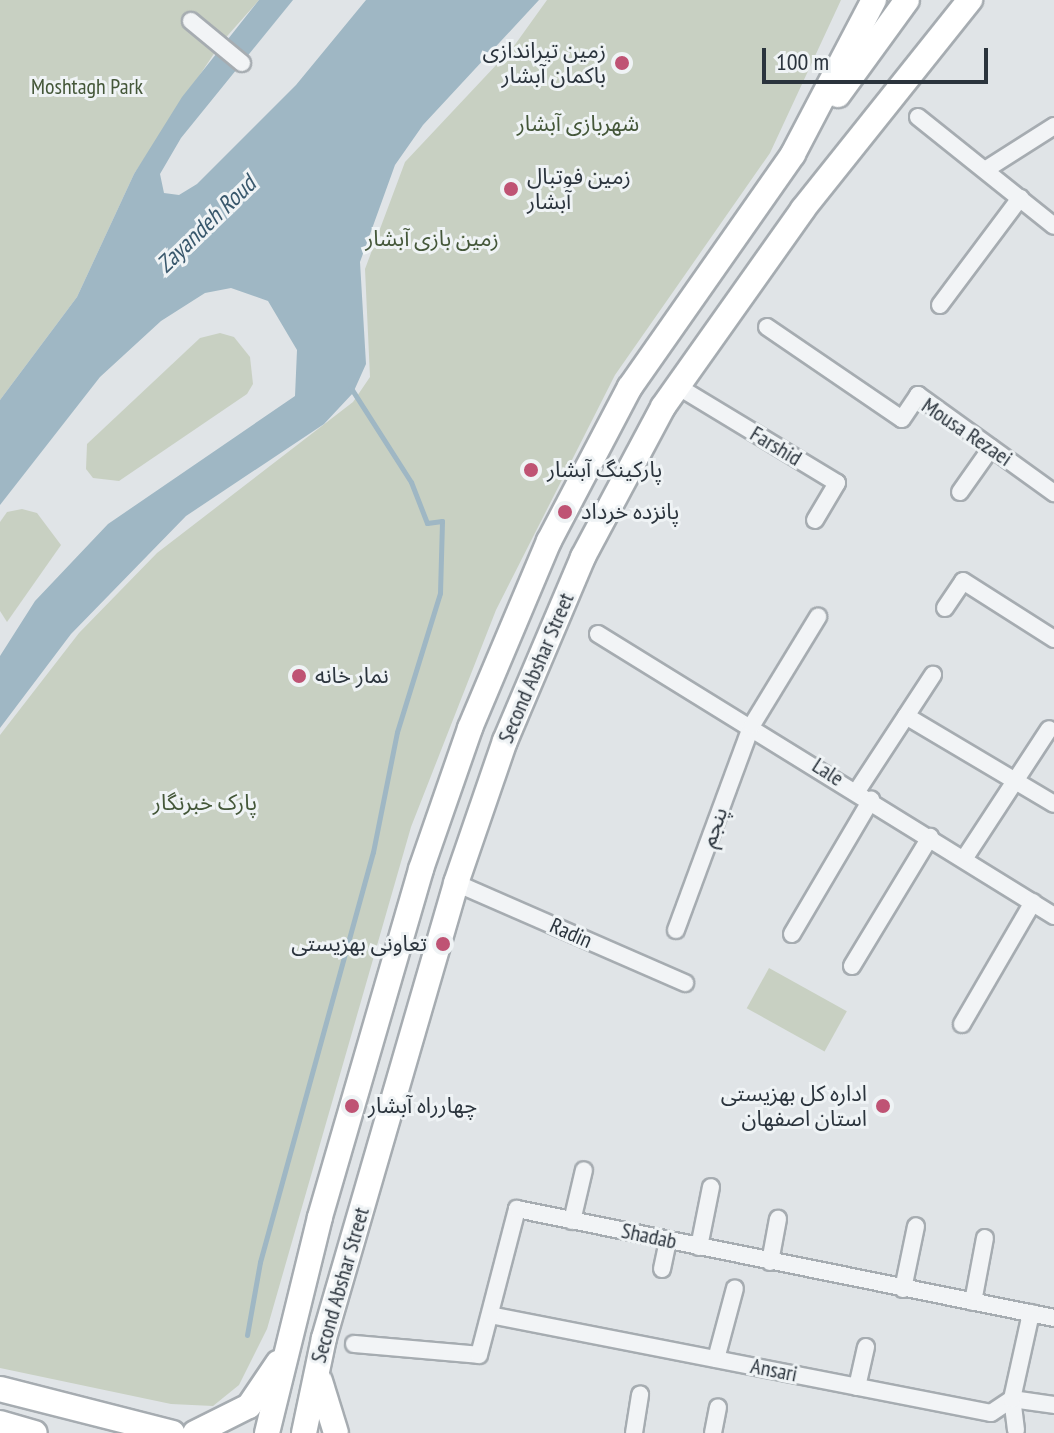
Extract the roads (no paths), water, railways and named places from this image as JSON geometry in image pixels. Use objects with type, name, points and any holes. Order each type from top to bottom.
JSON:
[{"type":"main road","name":"Second Abshar Street","points":[[267,1433],[320,1217],[421,869],[470,728],[549,541],[630,387],[793,154],[874,0]]},
{"type":"main road","points":[[793,154],[907,0]]},
{"type":"main road","name":"Second Abshar Street","points":[[304,1433],[318,1363],[456,883],[505,741],[583,557],[677,386],[803,209],[970,0]]},
{"type":"main road","points":[[320,1217],[356,1228]]},
{"type":"main road","points":[[195,1433],[249,1406],[289,1348]]},
{"type":"main road","points":[[318,1363],[324,1410],[336,1433]]},
{"type":"main road","points":[[0,1389],[172,1433]]},
{"type":"main road","points":[[0,1423],[35,1433]]},
{"type":"street","points":[[191,21],[242,63]]},
{"type":"street","points":[[918,117],[1054,226]]},
{"type":"street","points":[[985,170],[1054,126]]},
{"type":"street","points":[[940,305],[1020,198]]},
{"type":"street","name":"Mousa Rezaei","points":[[767,327],[902,419],[918,395],[1054,493]]},
{"type":"street","points":[[791,343],[803,328]]},
{"type":"street","name":"Farshid","points":[[677,386],[837,483],[815,520]]},
{"type":"street","points":[[960,492],[991,448]]},
{"type":"street","points":[[945,608],[963,581],[1054,639]]},
{"type":"street","name":"پنجم","points":[[676,930],[752,725],[818,617]]},
{"type":"street","name":"Lale","points":[[598,634],[752,725],[1054,916]]},
{"type":"street","points":[[792,934],[906,716],[933,675]]},
{"type":"street","points":[[906,716],[1054,804]]},
{"type":"street","points":[[964,859],[1049,729]]},
{"type":"street","points":[[852,966],[930,837]]},
{"type":"street","name":"Radin","points":[[456,883],[685,983]]},
{"type":"street","points":[[962,1024],[1033,902]]},
{"type":"street","points":[[572,1221],[584,1170]]},
{"type":"street","points":[[699,1247],[711,1187]]},
{"type":"street","name":"Shadab","points":[[354,1344],[479,1355],[515,1209],[1054,1318]]},
{"type":"street","points":[[770,1262],[778,1219]]},
{"type":"street","points":[[903,1289],[916,1226]]},
{"type":"street","points":[[973,1302],[985,1238]]},
{"type":"street","points":[[662,1269],[668,1241]]},
{"type":"street","points":[[716,1359],[735,1288]]},
{"type":"street","points":[[1016,1430],[1012,1399],[1031,1313]]},
{"type":"street","name":"Ansari","points":[[490,1315],[991,1413],[1012,1399],[1054,1405]]},
{"type":"street","points":[[857,1387],[866,1347]]},
{"type":"street","points":[[634,1433],[640,1394]]},
{"type":"street","points":[[713,1433],[718,1407]]},
{"type":"water","name":"Zayandeh Roud","points":[[259,0],[293,0],[181,138],[160,174],[164,193],[179,195],[197,184],[296,85],[366,0],[539,0],[423,125],[395,165],[360,262],[366,364],[353,393],[324,424],[186,516],[71,634],[0,728],[0,656],[35,601],[108,524],[295,396],[297,350],[268,301],[231,288],[205,293],[161,321],[100,377],[0,505],[0,400],[77,297],[134,174],[182,97]]},
{"type":"waterway","points":[[247,1335],[260,1262],[373,852],[397,732],[440,593],[442,521],[427,523],[411,482],[351,388]]},
{"type":"place","name":"زمین تیراندازی باکمان آبشار","points":[[622,63]]},
{"type":"place","name":"زمین فوتبال آبشار","points":[[511,189]]},
{"type":"place","name":"پارکینگ آبشار","points":[[531,470]]},
{"type":"place","name":"پانزده خرداد","points":[[565,512]]},
{"type":"place","name":"نمار خانه","points":[[299,676]]},
{"type":"place","name":"تعاونی بهزیستی","points":[[443,944]]},
{"type":"place","name":"چهارراه آبشار","points":[[352,1106]]},
{"type":"place","name":"اداره کل بهزیستی استان اصفهان","points":[[883,1106]]},
{"type":"park label","name":"Moshtagh Park","points":[[87,87]]},
{"type":"park label","name":"شهربازی آبشار","points":[[578,124]]},
{"type":"park label","name":"زمین بازی آبشار","points":[[432,239]]},
{"type":"park label","name":"پارک خبرنگار","points":[[205,803]]}]
